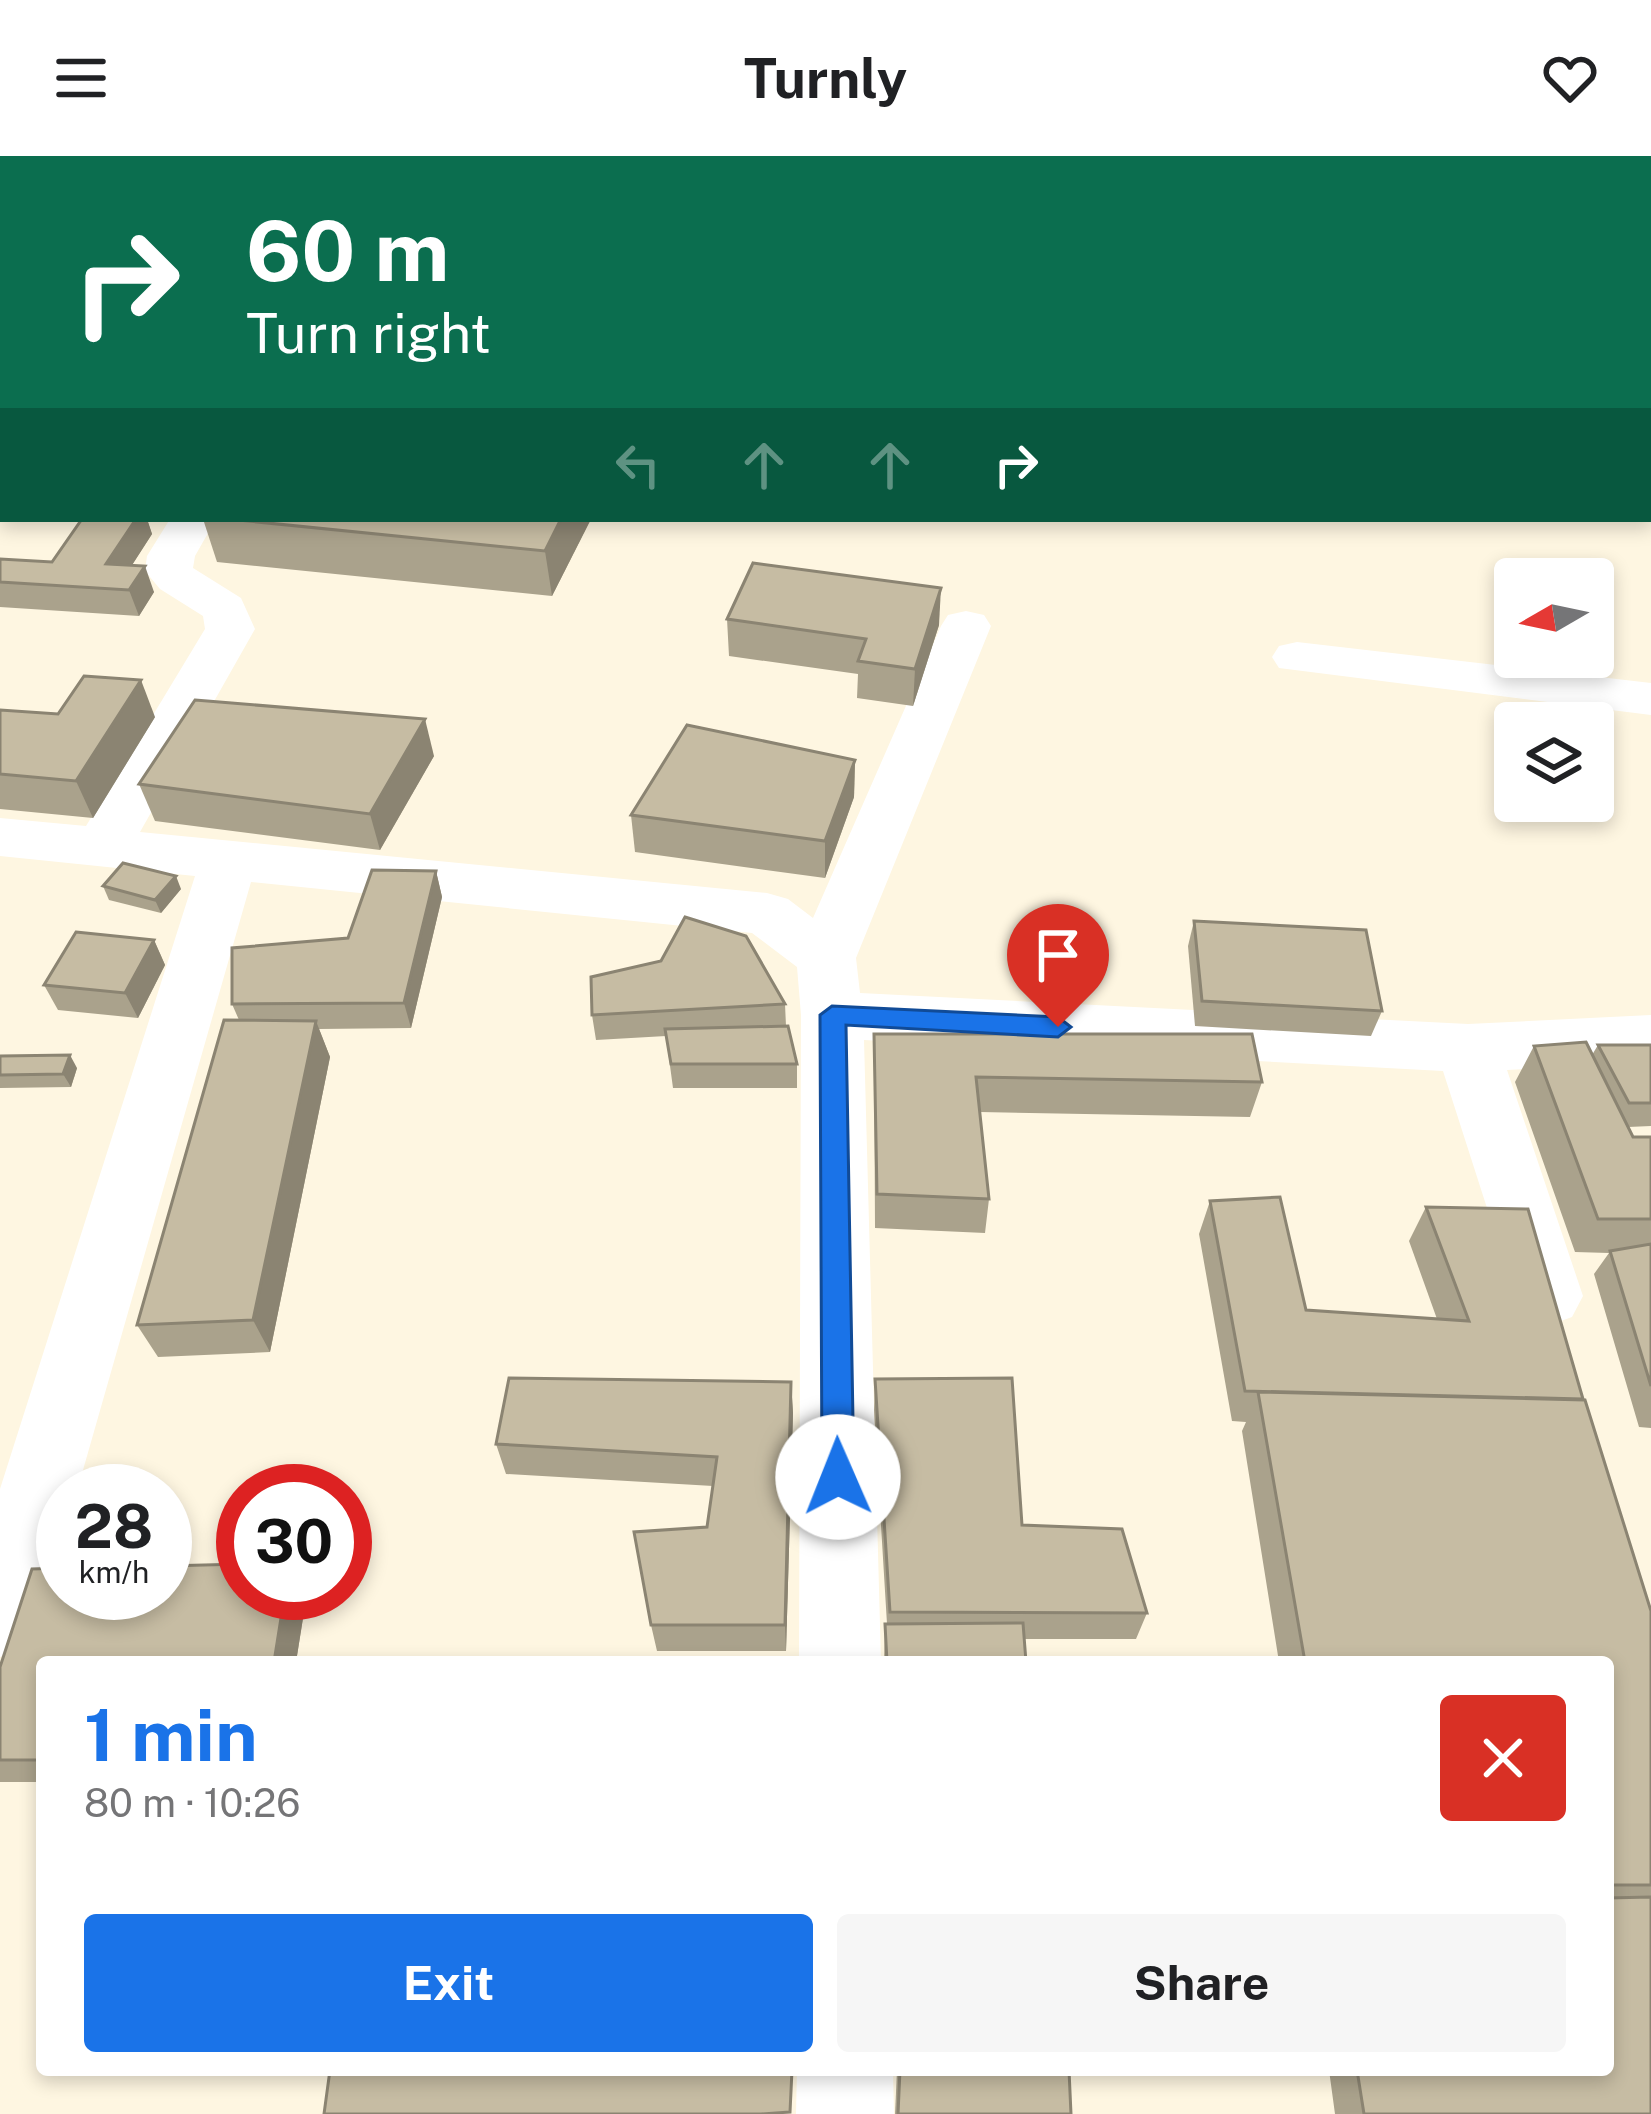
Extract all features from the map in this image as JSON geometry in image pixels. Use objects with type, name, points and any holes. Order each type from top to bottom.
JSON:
[{"type":"street","points":[[103,846],[230,629],[231,616],[222,605],[177,581],[170,571],[171,556],[191,522]]},
{"type":"street","points":[[840,1656],[829,986],[966,626]]},
{"type":"street","points":[[1297,657],[1651,698]]},
{"type":"street","points":[[0,837],[766,914],[829,986],[1468,1048],[1651,1039]]},
{"type":"street","points":[[0,1617],[230,857]]},
{"type":"street","points":[[1468,1048],[1567,1359]]},
{"type":"street","points":[[845,2076],[845,2114]]},
{"type":"building","points":[[80,522],[134,522],[106,564],[145,566],[129,590],[0,582],[0,559],[52,562]]},
{"type":"building","points":[[258,522],[560,522],[545,551]]},
{"type":"building","points":[[753,563],[941,588],[915,669],[858,661],[866,639],[727,619]]},
{"type":"building","points":[[84,676],[141,680],[76,781],[0,774],[0,710],[58,714]]},
{"type":"building","points":[[195,700],[425,719],[370,814],[139,784]]},
{"type":"building","points":[[687,725],[855,760],[825,841],[631,815]]},
{"type":"building","points":[[123,863],[176,876],[155,900],[103,886]]},
{"type":"building","points":[[372,870],[436,871],[404,1003],[232,1004],[232,948],[348,938]]},
{"type":"building","points":[[685,917],[746,936],[785,1004],[592,1015],[591,977],[661,961]]},
{"type":"building","points":[[1194,921],[1366,930],[1382,1011],[1202,1001]]},
{"type":"building","points":[[76,932],[154,940],[125,993],[44,985]]},
{"type":"building","points":[[224,1020],[316,1021],[253,1320],[137,1325]]},
{"type":"building","points":[[788,1026],[797,1064],[671,1064],[665,1029]]},
{"type":"building","points":[[874,1034],[1252,1034],[1262,1082],[976,1077],[989,1199],[877,1194]]},
{"type":"building","points":[[1586,1042],[1633,1137],[1651,1137],[1651,1219],[1598,1219],[1534,1046]]},
{"type":"building","points":[[1598,1045],[1651,1045],[1651,1103],[1629,1103]]},
{"type":"building","points":[[70,1055],[63,1074],[0,1075],[0,1056]]},
{"type":"building","points":[[1280,1197],[1306,1310],[1469,1321],[1426,1207],[1528,1209],[1583,1399],[1245,1391],[1210,1201]]},
{"type":"building","points":[[1651,1244],[1651,1386],[1610,1251]]},
{"type":"building","points":[[509,1378],[791,1382],[785,1625],[651,1625],[634,1532],[707,1527],[717,1457],[496,1444]]},
{"type":"building","points":[[1012,1378],[1022,1525],[1122,1529],[1147,1613],[890,1612],[875,1379]]},
{"type":"building","points":[[1258,1392],[1585,1400],[1651,1611],[1651,1885],[1614,1885],[1614,1656],[1304,1656]]},
{"type":"building","points":[[192,1565],[216,1565],[216,1620],[281,1620],[275,1656],[36,1656],[36,1760],[0,1760],[0,1667],[32,1569],[36,1569],[36,1620],[192,1620]]},
{"type":"building","points":[[1023,1623],[1026,1656],[887,1656],[885,1624]]},
{"type":"building","points":[[1651,1897],[1651,2114],[1364,2114],[1358,2076],[1614,2076],[1614,1898]]},
{"type":"building","points":[[329,2076],[792,2076],[790,2112],[324,2114]]},
{"type":"building","points":[[900,2076],[1069,2076],[1071,2114],[898,2114]]},
{"type":"route","points":[[838,1477],[832,1015],[1058,1027]]}]
